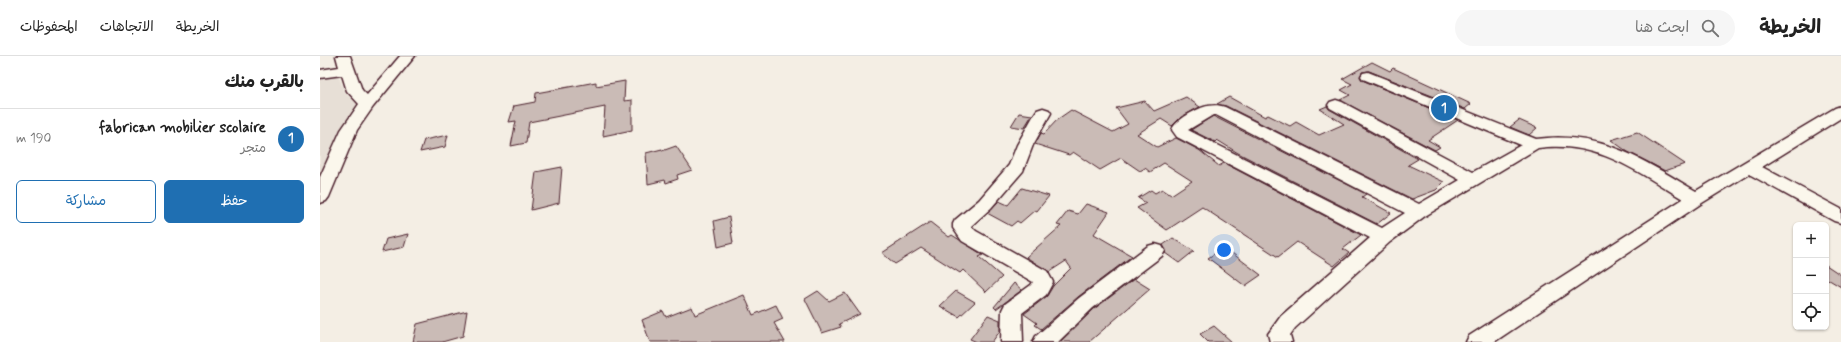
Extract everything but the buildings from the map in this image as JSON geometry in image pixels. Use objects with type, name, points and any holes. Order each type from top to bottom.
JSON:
[{"type":"street","points":[[320,197],[349,130],[367,104],[408,56]]},
{"type":"street","points":[[320,74],[345,63],[355,91],[367,104]]},
{"type":"street","points":[[1368,76],[1534,144]]},
{"type":"street","points":[[1336,105],[1474,180]]},
{"type":"street","points":[[1383,237],[1183,134],[1180,130],[1181,126],[1210,110],[1219,110],[1420,212]]},
{"type":"street","points":[[1477,342],[1696,199],[1841,110]]},
{"type":"street","points":[[1012,342],[1012,310],[1039,290],[1043,282],[1040,276],[969,236],[962,228],[962,224],[985,204],[1017,167],[1025,145],[1043,113]]},
{"type":"street","points":[[1281,342],[1279,334],[1288,322],[1383,237],[1420,212],[1534,144],[1565,140],[1603,148],[1632,162],[1696,199]]},
{"type":"street","points":[[320,157],[339,152]]},
{"type":"street","points":[[1749,166],[1841,217]]},
{"type":"street","points":[[1044,342],[1086,303],[1155,251]]},
{"type":"shaded area","points":[[337,72],[345,93],[358,105],[320,195],[320,75]]},
{"type":"place","name":"fabrican mobilier scolaire","points":[[1444,108]]}]
